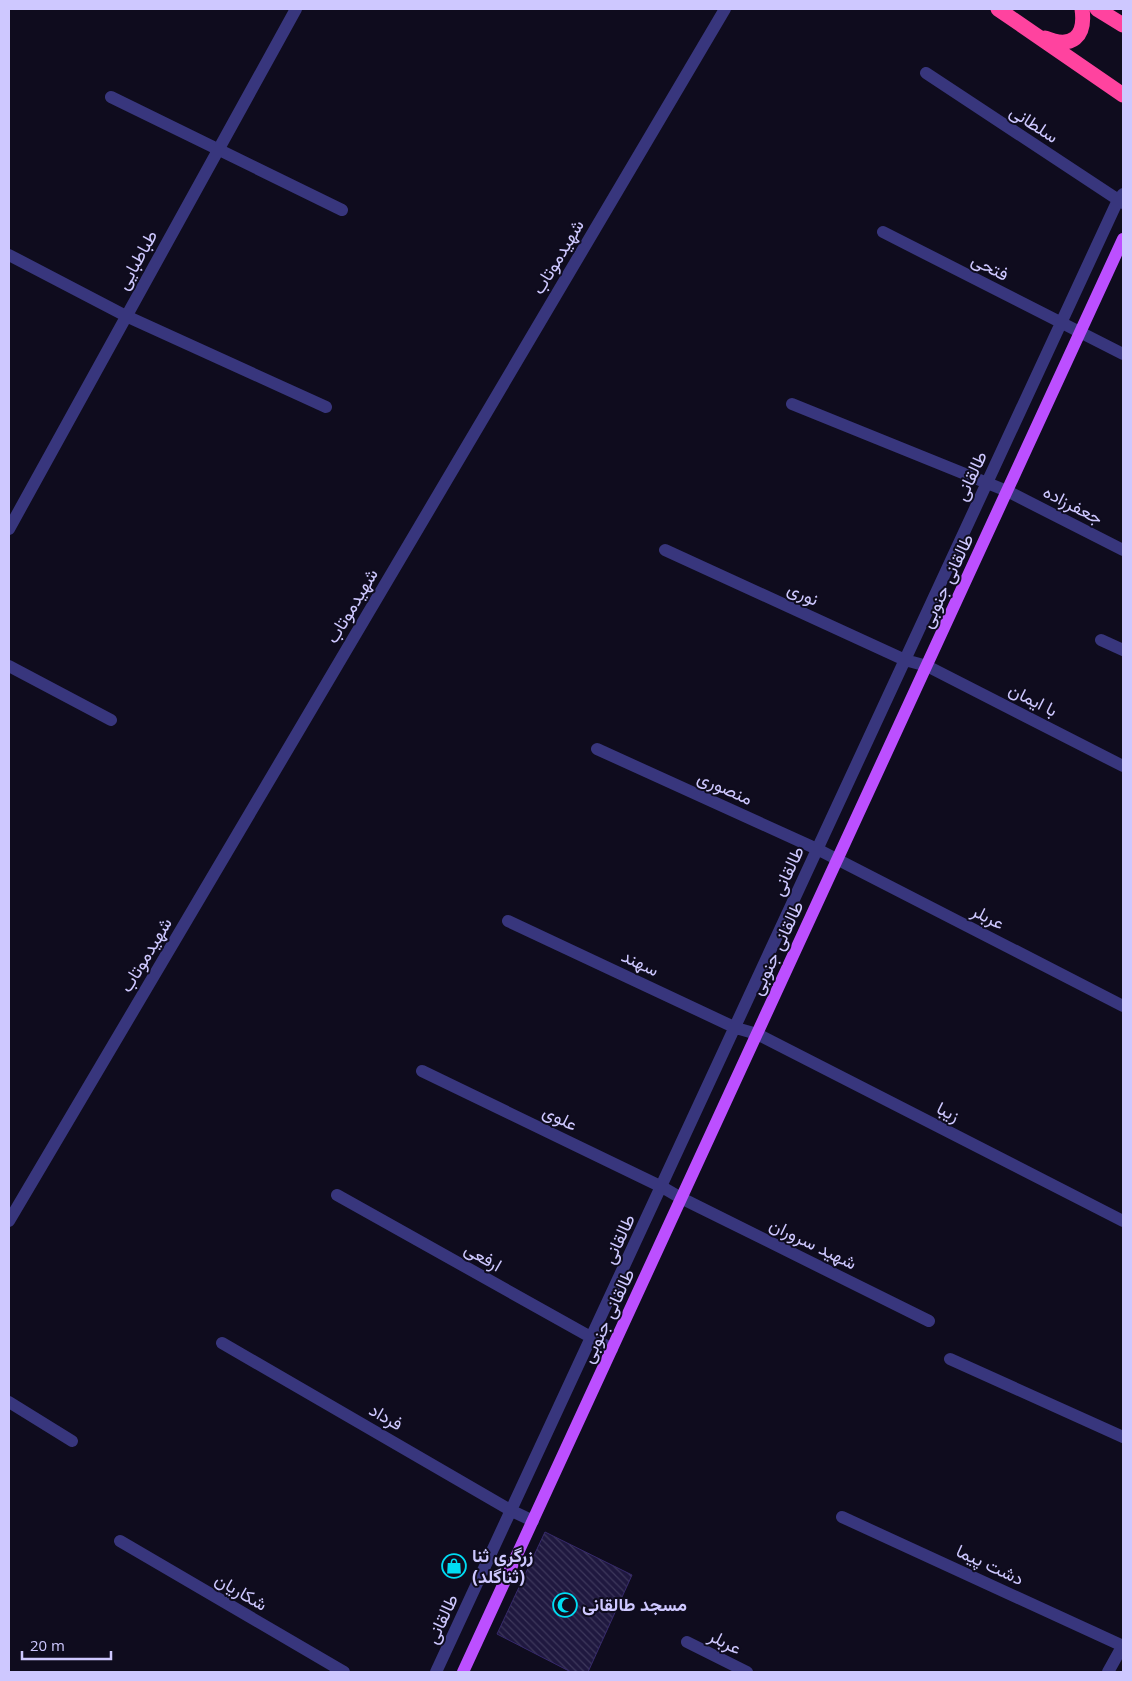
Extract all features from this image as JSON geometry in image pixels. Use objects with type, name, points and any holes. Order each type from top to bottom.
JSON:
[{"type":"highway","points":[[998,9],[1123,96]]},
{"type":"highway","points":[[1034,34],[1057,43],[1068,42],[1080,34],[1083,22],[1082,9]]},
{"type":"highway","points":[[1098,9],[1123,26]]},
{"type":"main road","name":"طالقانی جنوبی","points":[[463,1672],[1123,239]]},
{"type":"street","name":"طباطبایی","points":[[9,529],[296,9]]},
{"type":"street","name":"شهیدموتاب","points":[[9,1221],[725,9]]},
{"type":"street","name":"سلطانی","points":[[926,73],[1122,199]]},
{"type":"street","points":[[111,96],[342,210]]},
{"type":"street","name":"طالقانی","points":[[436,1672],[592,1339],[905,660],[1122,199]]},
{"type":"street","name":"فتحی","points":[[883,232],[1123,354]]},
{"type":"street","points":[[9,255],[126,316],[326,407]]},
{"type":"street","name":"جعفرزاده","points":[[792,404],[1007,491],[1123,550]]},
{"type":"street","name":"نوری","points":[[665,550],[905,660],[927,666]]},
{"type":"street","points":[[1101,640],[1123,650]]},
{"type":"street","points":[[9,666],[111,720]]},
{"type":"street","name":"با ایمان","points":[[927,666],[1123,766]]},
{"type":"street","name":"منصوری","points":[[597,749],[817,849],[837,860]]},
{"type":"street","name":"عربلر","points":[[837,860],[1123,1006]]},
{"type":"street","name":"سهند","points":[[508,921],[736,1028],[757,1034]]},
{"type":"street","name":"زیبا","points":[[757,1034],[1123,1221]]},
{"type":"street","name":"علوی","points":[[422,1071],[662,1187],[681,1198]]},
{"type":"street","name":"ارفعی","points":[[337,1195],[612,1349]]},
{"type":"street","name":"شهید سروران","points":[[681,1198],[930,1321]]},
{"type":"street","name":"فرداد","points":[[222,1343],[512,1511],[533,1521]]},
{"type":"street","points":[[950,1358],[1123,1438]]},
{"type":"street","points":[[9,1402],[72,1441]]},
{"type":"street","name":"دشت پیما","points":[[842,1516],[1123,1645]]},
{"type":"street","name":"شکاریان","points":[[120,1541],[344,1672]]},
{"type":"street","name":"عربلر","points":[[687,1642],[747,1672]]},
{"type":"street","points":[[1108,1672],[1123,1645]]},
{"type":"building","name":"مسجد طالقانی","points":[[545,1532],[632,1575],[588,1672],[571,1672],[497,1634]]},
{"type":"place","name":"زرگری ثنا (ثناگلد)","points":[[454,1566]]},
{"type":"place","name":"مسجد طالقانی","points":[[565,1605]]}]
